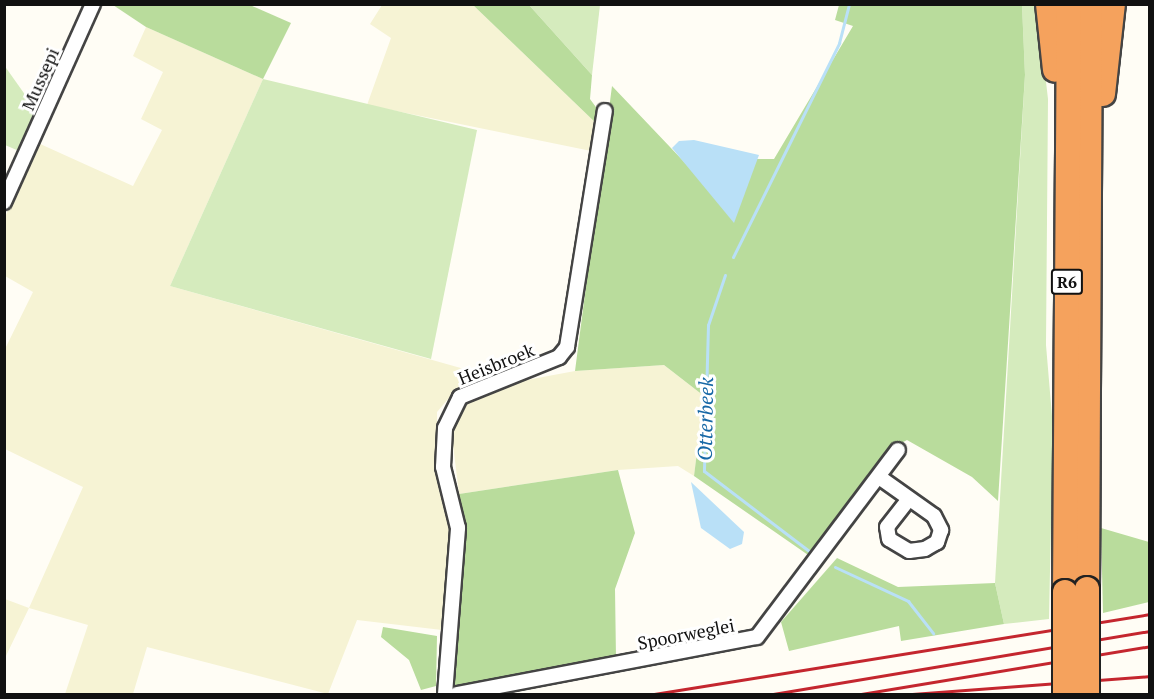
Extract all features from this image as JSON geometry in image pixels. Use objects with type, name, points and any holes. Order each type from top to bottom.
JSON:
[{"type":"highway","points":[[1048,4],[1068,140]]},
{"type":"highway","name":"R6","points":[[1069,4],[1068,140],[1076,590],[1087,694]]},
{"type":"highway","name":"R6","points":[[1065,694],[1076,590],[1089,161],[1090,4]]},
{"type":"highway","points":[[1089,161],[1099,136],[1113,4]]},
{"type":"street","name":"Mussepi","points":[[4,202],[93,4]]},
{"type":"street","name":"Heisbroek","points":[[445,694],[458,528],[443,467],[445,428],[460,397],[559,357],[567,347],[605,111]]},
{"type":"street","name":"Spoorweglei","points":[[457,694],[757,637],[898,450]]},
{"type":"street","points":[[879,477],[908,500]]},
{"type":"shaded area","points":[[382,5],[473,5],[599,126],[596,152],[367,105],[391,38],[370,24]]},
{"type":"shaded area","points":[[146,27],[263,79],[170,286],[482,374],[460,385],[437,412],[437,470],[452,522],[442,630],[357,620],[328,694],[147,647],[133,694],[65,694],[88,625],[29,608],[83,487],[5,449],[4,351],[33,292],[5,276],[5,217],[38,143],[133,186],[162,130],[141,119],[163,72],[133,56]]},
{"type":"shaded area","points":[[664,365],[704,396],[694,476],[678,466],[618,470],[459,494],[451,428],[463,404],[506,384],[575,371]]},
{"type":"shaded area","points":[[5,599],[29,608],[5,658]]},
{"type":"green space","points":[[113,5],[250,5],[291,23],[263,79],[146,27]]},
{"type":"green space","points":[[473,5],[529,5],[592,75],[590,99],[601,114],[599,126]]},
{"type":"green space","points":[[529,5],[600,5],[592,75]]},
{"type":"green space","points":[[839,5],[1022,5],[1025,75],[998,501],[972,477],[907,440],[890,449],[811,557],[694,476],[704,396],[664,365],[575,371],[612,86],[728,208],[755,159],[774,159],[853,26],[835,20]]},
{"type":"green space","points":[[1022,5],[1037,5],[1048,99],[1046,345],[1053,428],[1049,619],[1004,624],[995,583],[1025,75]]},
{"type":"green space","points":[[4,65],[38,113],[19,151],[5,145]]},
{"type":"green space","points":[[263,79],[477,130],[431,359],[170,286]]},
{"type":"green space","points":[[618,470],[635,533],[615,589],[616,658],[459,691],[451,684],[465,540],[459,494]]},
{"type":"green space","points":[[1101,528],[1149,542],[1149,602],[1103,613]]},
{"type":"green space","points":[[837,558],[898,587],[995,583],[1004,624],[901,641],[899,626],[789,651],[781,622]]},
{"type":"green space","points":[[383,627],[437,636],[436,686],[421,690],[409,660],[381,637]]},
{"type":"water","points":[[694,140],[759,155],[734,223],[672,148],[679,141]]},
{"type":"water","points":[[691,482],[744,532],[742,544],[730,549],[701,528]]},
{"type":"waterway","name":"Otterbeek","points":[[733,257],[839,43],[849,4]]},
{"type":"waterway","name":"Otterbeek","points":[[725,275],[708,325],[704,471],[809,551]]},
{"type":"waterway","name":"Otterbeek","points":[[835,567],[908,601],[933,633]]},
{"type":"railway","points":[[654,694],[1150,614]]},
{"type":"railway","points":[[773,694],[1150,631]]},
{"type":"railway","points":[[861,694],[1150,646]]},
{"type":"railway","points":[[912,694],[1150,676]]}]
